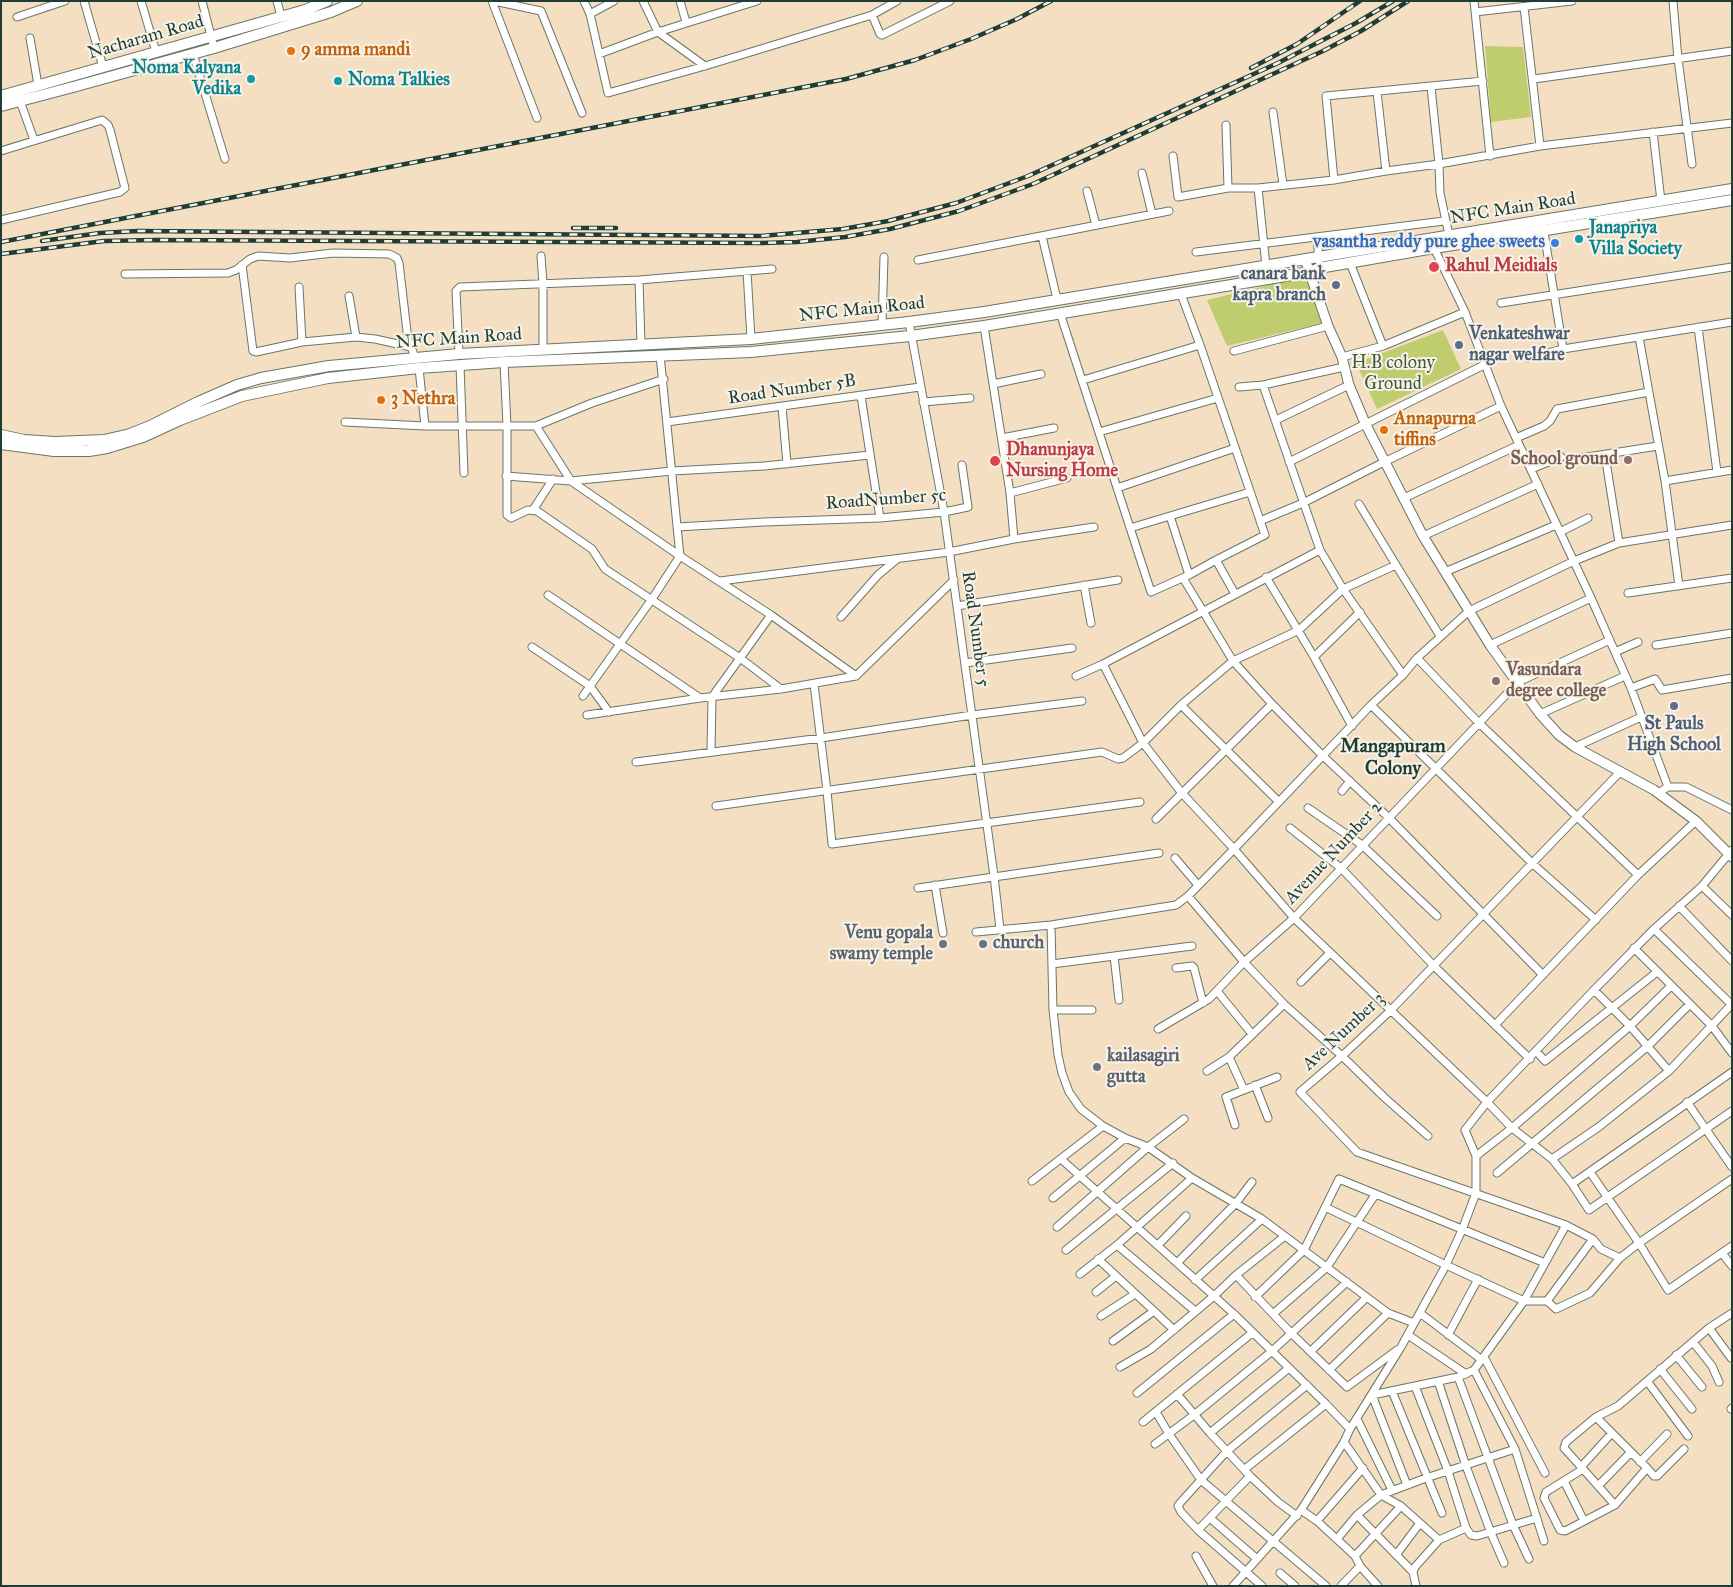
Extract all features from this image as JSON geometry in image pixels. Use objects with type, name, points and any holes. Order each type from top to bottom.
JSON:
[{"type":"main road","name":"Nacharam Road","points":[[1,106],[38,85],[280,16],[305,5],[328,1]]},
{"type":"main road","name":"Nacharam Road","points":[[1,96],[18,98],[193,54],[331,12],[357,1]]},
{"type":"main road","name":"NFC Main Road","points":[[1,435],[24,440],[55,442],[104,440],[130,434],[229,388],[261,378],[329,366],[417,363],[460,365],[751,352],[910,336],[984,326],[1060,312],[1181,294],[1434,248],[1661,201],[1730,189]]},
{"type":"main road","name":"NFC Main Road","points":[[1,444],[54,451],[89,451],[107,448],[144,438],[180,420],[242,396],[459,354],[751,339],[909,322],[984,312],[1448,235],[1543,226],[1731,203]]},
{"type":"main road","points":[[604,346],[604,358]]},
{"type":"street","points":[[16,17],[46,4],[66,1]]},
{"type":"street","points":[[84,1],[103,68]]},
{"type":"street","points":[[141,1],[156,52]]},
{"type":"street","points":[[202,1],[214,48]]},
{"type":"street","points":[[277,1],[280,16]]},
{"type":"street","points":[[538,118],[493,1],[510,3],[541,11],[582,113]]},
{"type":"street","points":[[584,1],[590,14],[608,93],[705,66],[872,15],[892,2]]},
{"type":"street","points":[[590,14],[614,1]]},
{"type":"street","points":[[642,1],[658,32],[705,66]]},
{"type":"street","points":[[680,1],[686,22]]},
{"type":"street","points":[[599,54],[686,22],[757,1]]},
{"type":"street","points":[[872,15],[882,35],[950,1]]},
{"type":"street","points":[[1474,1],[1490,156]]},
{"type":"street","points":[[1475,12],[1572,1]]},
{"type":"street","points":[[1673,1],[1678,59],[1692,164]]},
{"type":"street","points":[[1524,7],[1534,79],[1540,146]]},
{"type":"street","points":[[30,38],[38,85]]},
{"type":"street","points":[[1534,79],[1732,51]]},
{"type":"street","points":[[193,54],[225,159]]},
{"type":"street","points":[[1334,180],[1326,96],[1483,81]]},
{"type":"street","points":[[1431,87],[1440,193],[1448,235]]},
{"type":"street","points":[[1377,92],[1386,171]]},
{"type":"street","points":[[18,98],[34,140]]},
{"type":"street","points":[[1273,112],[1283,185]]},
{"type":"street","points":[[1,151],[102,120],[108,125],[110,130],[125,188],[120,192],[1,220]]},
{"type":"street","points":[[1173,156],[1178,197],[1228,188],[1258,188],[1334,180],[1490,156],[1540,146],[1732,123]]},
{"type":"street","points":[[1226,125],[1228,188]]},
{"type":"street","points":[[1653,132],[1661,201]]},
{"type":"street","points":[[1142,173],[1152,214]]},
{"type":"street","points":[[1258,188],[1266,266]]},
{"type":"street","points":[[1730,189],[1731,203]]},
{"type":"street","points":[[1087,191],[1096,224]]},
{"type":"street","points":[[918,260],[1169,210]]},
{"type":"street","points":[[1196,252],[1444,221]]},
{"type":"street","points":[[1543,226],[1563,349]]},
{"type":"street","points":[[1042,236],[1057,299]]},
{"type":"street","points":[[1314,270],[1318,257],[1317,236]]},
{"type":"street","points":[[1434,248],[1465,312],[1518,442],[1626,676],[1668,787]]},
{"type":"street","points":[[125,274],[228,273],[258,256],[290,258],[333,253],[389,254],[396,258],[399,263],[408,340],[417,363],[424,426]]},
{"type":"street","points":[[541,256],[543,349]]},
{"type":"street","points":[[882,325],[884,257]]},
{"type":"street","points":[[1233,1586],[1299,1513],[1401,1347],[1446,1265],[1476,1193],[1476,1156],[1465,1130],[1487,1102],[1634,948],[1702,886],[1731,854],[1696,821],[1658,793],[1575,747],[1558,735],[1540,714],[1490,645],[1423,536],[1384,462],[1349,385],[1342,357],[1328,326],[1314,270],[1305,259]]},
{"type":"street","points":[[1350,263],[1383,346]]},
{"type":"street","points":[[242,265],[253,351],[256,352],[302,342],[356,337],[411,347]]},
{"type":"street","points":[[1501,303],[1732,266]]},
{"type":"street","points":[[459,354],[457,288],[639,280],[772,269]]},
{"type":"street","points":[[747,271],[751,339]]},
{"type":"street","points":[[639,280],[641,344]]},
{"type":"street","points":[[299,287],[302,342]]},
{"type":"street","points":[[1060,312],[1151,592],[1186,577],[1265,535],[1181,294]]},
{"type":"street","points":[[349,296],[356,337]]},
{"type":"street","points":[[1342,357],[1383,346],[1465,312]]},
{"type":"street","name":"Road Number 5","points":[[909,322],[910,336],[944,512],[1000,929]]},
{"type":"street","points":[[1528,358],[1563,349],[1732,322]]},
{"type":"street","points":[[984,326],[1010,493],[1014,540]]},
{"type":"street","points":[[1234,351],[1328,326]]},
{"type":"street","points":[[1698,327],[1717,472]]},
{"type":"street","points":[[1639,336],[1665,481],[1680,586]]},
{"type":"street","points":[[1083,380],[1200,345]]},
{"type":"street","points":[[583,696],[680,556],[664,379],[660,356]]},
{"type":"street","points":[[504,362],[507,426],[507,515],[511,518],[533,510],[553,479]]},
{"type":"street","points":[[1289,462],[1486,364]]},
{"type":"street","points":[[460,365],[464,473]]},
{"type":"street","points":[[1239,387],[1263,385],[1344,367]]},
{"type":"street","points":[[992,384],[1041,374]]},
{"type":"street","points":[[345,422],[424,426],[536,426],[664,379]]},
{"type":"street","points":[[1263,385],[1320,550],[1343,589],[1403,674]]},
{"type":"street","points":[[1276,420],[1349,385]]},
{"type":"street","name":"Road Number 5B","points":[[667,422],[920,388]]},
{"type":"street","points":[[1404,498],[1518,442],[1544,426],[1550,421],[1557,410],[1648,392]]},
{"type":"street","points":[[861,396],[880,518]]},
{"type":"street","points":[[923,402],[970,398]]},
{"type":"street","points":[[1100,432],[1218,398]]},
{"type":"street","points":[[782,406],[787,464]]},
{"type":"street","points":[[1260,521],[1303,503],[1502,406]]},
{"type":"street","points":[[536,426],[571,480],[680,556],[771,615],[856,676]]},
{"type":"street","points":[[1002,438],[1054,428]]},
{"type":"street","points":[[1531,469],[1564,459],[1605,455],[1658,446]]},
{"type":"street","points":[[1117,488],[1235,448]]},
{"type":"street","points":[[506,476],[571,480],[672,471],[787,464],[870,455]]},
{"type":"street","points":[[1605,455],[1619,543]]},
{"type":"street","name":"RoadNumber 5c","points":[[677,527],[880,518],[944,512],[968,507],[962,465]]},
{"type":"street","points":[[1665,481],[1732,470]]},
{"type":"street","points":[[1010,493],[1067,478]]},
{"type":"street","points":[[1423,536],[1538,484]]},
{"type":"street","points":[[1130,528],[1250,492]]},
{"type":"street","points":[[1359,504],[1440,636]]},
{"type":"street","points":[[533,510],[592,550],[605,569],[740,658],[781,689]]},
{"type":"street","points":[[1170,516],[1186,577],[1202,611],[1233,660],[1272,704],[1323,756],[1388,817],[1543,975]]},
{"type":"street","points":[[1560,532],[1588,518]]},
{"type":"street","points":[[1445,572],[1556,524]]},
{"type":"street","points":[[976,932],[1051,925],[1176,906],[1234,849],[1371,704],[1440,636],[1469,611],[1574,561],[1619,543],[1732,525]]},
{"type":"street","points":[[720,581],[949,552],[1094,527]]},
{"type":"street","points":[[1076,676],[1103,664],[1320,550]]},
{"type":"street","points":[[841,617],[878,575],[896,559]]},
{"type":"street","points":[[1216,560],[1234,594]]},
{"type":"street","points":[[716,806],[1102,752],[1120,759],[1143,743],[1181,705],[1233,660],[1299,630],[1343,589],[1396,565]]},
{"type":"street","points":[[1266,577],[1299,630],[1352,726]]},
{"type":"street","points":[[1628,593],[1732,578]]},
{"type":"street","points":[[587,716],[700,698],[781,689],[856,676],[954,580]]},
{"type":"street","points":[[957,606],[1118,580]]},
{"type":"street","points":[[1084,585],[1091,623]]},
{"type":"street","points":[[548,595],[700,698]]},
{"type":"street","points":[[1490,645],[1591,598]]},
{"type":"street","points":[[1314,657],[1360,612]]},
{"type":"street","points":[[712,751],[712,697],[771,615]]},
{"type":"street","points":[[1656,645],[1732,633]]},
{"type":"street","points":[[1518,682],[1610,640]]},
{"type":"street","points":[[1615,652],[1638,642]]},
{"type":"street","points":[[532,646],[590,686],[609,712]]},
{"type":"street","points":[[965,664],[1072,648]]},
{"type":"street","points":[[1417,658],[1478,722],[1638,875]]},
{"type":"street","points":[[1103,664],[1143,743],[1181,792],[1294,918],[1512,1128],[1552,1159],[1572,1184],[1589,1210],[1732,1111]]},
{"type":"street","points":[[1540,714],[1626,676]]},
{"type":"street","points":[[1630,688],[1655,679],[1662,690],[1732,678]]},
{"type":"street","name":"Avenue Number 2","points":[[1158,1029],[1217,992],[1244,962],[1294,918],[1518,682]]},
{"type":"street","points":[[814,684],[828,790],[832,844],[1140,802]]},
{"type":"street","points":[[636,762],[1082,701]]},
{"type":"street","points":[[1156,819],[1181,792],[1272,704]]},
{"type":"street","points":[[1371,704],[1533,864],[1596,920]]},
{"type":"street","points":[[1181,705],[1279,802]]},
{"type":"street","points":[[1575,747],[1641,718]]},
{"type":"street","name":"Ave Number 3","points":[[1620,772],[1390,1011],[1300,1092],[1357,1152],[1566,1225],[1593,1239],[1601,1249],[1620,1258]]},
{"type":"street","points":[[1342,791],[1350,781]]},
{"type":"street","points":[[1658,793],[1668,787],[1686,787],[1732,810]]},
{"type":"street","points":[[1308,808],[1362,845],[1437,916]]},
{"type":"street","points":[[1495,1025],[1638,875],[1696,821]]},
{"type":"street","points":[[1290,828],[1342,869],[1434,966],[1530,1059]]},
{"type":"street","points":[[918,888],[1158,853]]},
{"type":"street","points":[[1175,858],[1198,885]]},
{"type":"street","points":[[935,885],[943,933]]},
{"type":"street","points":[[1702,886],[1732,915]]},
{"type":"street","points":[[1188,896],[1244,962],[1284,1004],[1428,1136]]},
{"type":"street","points":[[1679,906],[1732,961]]},
{"type":"street","points":[[1051,925],[1053,1010],[1062,1073],[1069,1092],[1081,1109],[1103,1126],[1126,1138],[1148,1146],[1192,1178],[1262,1219],[1388,1313],[1414,1323]]},
{"type":"street","points":[[1552,1159],[1600,1126],[1669,1071],[1732,1005],[1654,929]]},
{"type":"street","points":[[1052,964],[1192,946]]},
{"type":"street","points":[[1634,948],[1712,1026],[1732,1053]]},
{"type":"street","points":[[1300,982],[1330,953]]},
{"type":"street","points":[[1114,956],[1118,1000]]},
{"type":"street","points":[[1176,968],[1192,966],[1194,968],[1203,1002]]},
{"type":"street","points":[[1536,1051],[1546,1061],[1657,972]]},
{"type":"street","points":[[1476,1156],[1512,1128],[1630,1026],[1671,986]]},
{"type":"street","points":[[1594,990],[1630,1026],[1669,1071]]},
{"type":"street","points":[[1217,992],[1252,1034]]},
{"type":"street","points":[[1207,1071],[1228,1057],[1284,1004]]},
{"type":"street","points":[[1497,1173],[1648,1046],[1690,1004]]},
{"type":"street","points":[[1053,1010],[1092,1010]]},
{"type":"street","points":[[1228,1057],[1244,1090]]},
{"type":"street","points":[[1572,1184],[1732,1072]]},
{"type":"street","points":[[1235,1125],[1226,1098],[1277,1077]]},
{"type":"street","points":[[1255,1085],[1268,1118]]},
{"type":"street","points":[[1687,1102],[1732,1166]]},
{"type":"street","points":[[1058,1227],[1148,1146],[1184,1118]]},
{"type":"street","points":[[1032,1181],[1103,1126]]},
{"type":"street","points":[[1053,1198],[1126,1138]]},
{"type":"street","points":[[1061,1159],[1234,1314],[1350,1430]]},
{"type":"street","points":[[1066,1250],[1173,1163]]},
{"type":"street","points":[[1590,1172],[1639,1243],[1668,1290],[1732,1246]]},
{"type":"street","points":[[1080,1274],[1117,1245],[1192,1178]]},
{"type":"street","points":[[1255,1297],[1304,1250],[1338,1179],[1545,1264]]},
{"type":"street","points":[[1325,1206],[1524,1301],[1547,1301],[1556,1309],[1590,1293],[1620,1258],[1732,1179]]},
{"type":"street","points":[[1177,1263],[1236,1203],[1252,1182]]},
{"type":"street","points":[[1273,1314],[1327,1267],[1375,1194]]},
{"type":"street","points":[[1158,1245],[1186,1216]]},
{"type":"street","points":[[1195,1280],[1262,1219]]},
{"type":"street","points":[[1372,1395],[1438,1382],[1458,1377],[1474,1370],[1524,1301],[1566,1225]]},
{"type":"street","points":[[1120,1367],[1138,1358],[1174,1330],[1236,1275],[1285,1236]]},
{"type":"street","points":[[1547,1301],[1593,1239]]},
{"type":"street","points":[[1117,1245],[1195,1311]]},
{"type":"street","points":[[1722,1253],[1732,1266]]},
{"type":"street","points":[[1098,1259],[1174,1330]]},
{"type":"street","points":[[1236,1275],[1255,1297],[1348,1387],[1401,1347]]},
{"type":"street","points":[[1096,1292],[1116,1276]]},
{"type":"street","points":[[1448,1335],[1478,1279]]},
{"type":"street","points":[[1155,1444],[1194,1415],[1271,1352],[1347,1282]]},
{"type":"street","points":[[1101,1316],[1135,1294]]},
{"type":"street","points":[[1311,1351],[1366,1298]]},
{"type":"street","points":[[1113,1341],[1154,1312]]},
{"type":"street","points":[[1329,1370],[1388,1313]]},
{"type":"street","points":[[1420,1313],[1448,1335],[1483,1358],[1545,1473]]},
{"type":"street","points":[[1615,1505],[1564,1448],[1566,1442],[1596,1417],[1618,1406],[1709,1328],[1732,1313]]},
{"type":"street","points":[[1137,1393],[1234,1314]]},
{"type":"street","points":[[1709,1328],[1731,1358]]},
{"type":"street","points":[[1143,1422],[1252,1333]]},
{"type":"street","points":[[1408,1335],[1466,1374]]},
{"type":"street","points":[[1693,1342],[1712,1366],[1719,1382]]},
{"type":"street","points":[[1676,1355],[1702,1387]]},
{"type":"street","points":[[1210,1433],[1289,1368]]},
{"type":"street","points":[[1660,1369],[1692,1409]]},
{"type":"street","points":[[1474,1370],[1514,1449],[1544,1541]]},
{"type":"street","points":[[1458,1377],[1513,1525],[1529,1559]]},
{"type":"street","points":[[1647,1380],[1688,1436]]},
{"type":"street","points":[[1438,1382],[1466,1466],[1504,1563]]},
{"type":"street","points":[[1262,1586],[1198,1530],[1181,1512],[1178,1506],[1227,1451],[1306,1385]]},
{"type":"street","points":[[1415,1386],[1448,1471],[1466,1528],[1474,1536],[1491,1533],[1536,1518]]},
{"type":"street","points":[[1392,1390],[1426,1478],[1442,1513]]},
{"type":"street","points":[[1177,1394],[1250,1476],[1278,1502],[1317,1520],[1355,1556],[1360,1566],[1378,1586]]},
{"type":"street","points":[[1372,1395],[1407,1485]]},
{"type":"street","points":[[1245,1469],[1326,1404]]},
{"type":"street","points":[[1156,1412],[1201,1480],[1326,1586]]},
{"type":"street","points":[[1596,1417],[1654,1476],[1658,1476],[1684,1449]]},
{"type":"street","points":[[1357,1419],[1392,1490]]},
{"type":"street","points":[[1612,1433],[1582,1468],[1546,1492],[1544,1498],[1560,1530],[1565,1531],[1615,1505],[1647,1468]]},
{"type":"street","points":[[1640,1462],[1666,1434]]},
{"type":"street","points":[[1344,1442],[1381,1495],[1401,1506],[1438,1540]]},
{"type":"street","points":[[1337,1539],[1357,1515],[1381,1495],[1514,1449]]},
{"type":"street","points":[[1598,1486],[1631,1452]]},
{"type":"street","points":[[1317,1520],[1362,1468]]},
{"type":"street","points":[[1198,1530],[1250,1476]]},
{"type":"street","points":[[1564,1481],[1584,1521]]},
{"type":"street","points":[[1355,1556],[1401,1506]]},
{"type":"street","points":[[1357,1515],[1413,1572],[1416,1586]]},
{"type":"street","points":[[1210,1518],[1257,1559]]},
{"type":"street","points":[[1396,1554],[1420,1523]]},
{"type":"street","points":[[1413,1572],[1438,1540],[1466,1528]]},
{"type":"street","points":[[1196,1556],[1214,1586]]},
{"type":"street","points":[[1341,1586],[1360,1566]]},
{"type":"street","points":[[1280,1573],[1295,1586]]},
{"type":"green space","points":[[1485,46],[1523,47],[1531,117],[1491,122]]},
{"type":"green space","points":[[1310,275],[1327,322],[1227,346],[1207,300]]},
{"type":"green space","name":"H.B colony Ground","points":[[1443,330],[1461,369],[1377,409],[1356,363]]},
{"type":"railway","points":[[1,242],[846,79],[915,60],[971,39],[1017,19],[1051,1]]},
{"type":"railway","points":[[1251,68],[1297,44],[1360,1]]},
{"type":"railway","points":[[42,241],[100,233],[138,231],[761,236],[843,229],[888,221],[956,203],[1028,176],[1278,63],[1356,23],[1393,1]]},
{"type":"railway","points":[[1,254],[104,241],[156,240],[797,242],[845,237],[890,229],[959,211],[1033,184],[1323,51],[1361,31],[1408,1]]},
{"type":"railway","points":[[573,228],[616,228]]},
{"type":"place","name":"9 amma mandi","points":[[291,51]]},
{"type":"place","name":"Noma Kalyana Vedika","points":[[251,79]]},
{"type":"place","name":"Noma Talkies","points":[[338,81]]},
{"type":"place","name":"Janapriya Villa Society","points":[[1579,239]]},
{"type":"place","name":"vasantha reddy pure ghee sweets","points":[[1555,243]]},
{"type":"place","name":"Rahul Meidials","points":[[1434,267]]},
{"type":"place","name":"canara bank kapra branch","points":[[1336,285]]},
{"type":"place","name":"Venkateshwar nagar welfare","points":[[1459,345]]},
{"type":"place","name":"3 Nethra","points":[[381,400]]},
{"type":"place","name":"Annapurna tiffins","points":[[1384,430]]},
{"type":"place","name":"School ground","points":[[1628,460]]},
{"type":"place","name":"Dhanunjaya Nursing Home","points":[[995,461]]},
{"type":"place","name":"Vasundara degree college","points":[[1496,681]]},
{"type":"place","name":"St Pauls High School","points":[[1674,706]]},
{"type":"place","name":"Venu gopala swamy temple","points":[[943,944]]},
{"type":"place","name":"church","points":[[983,944]]},
{"type":"place","name":"kailasagiri gutta","points":[[1097,1067]]},
{"type":"district","name":"Mangapuram Colony","points":[[1393,758]]}]
